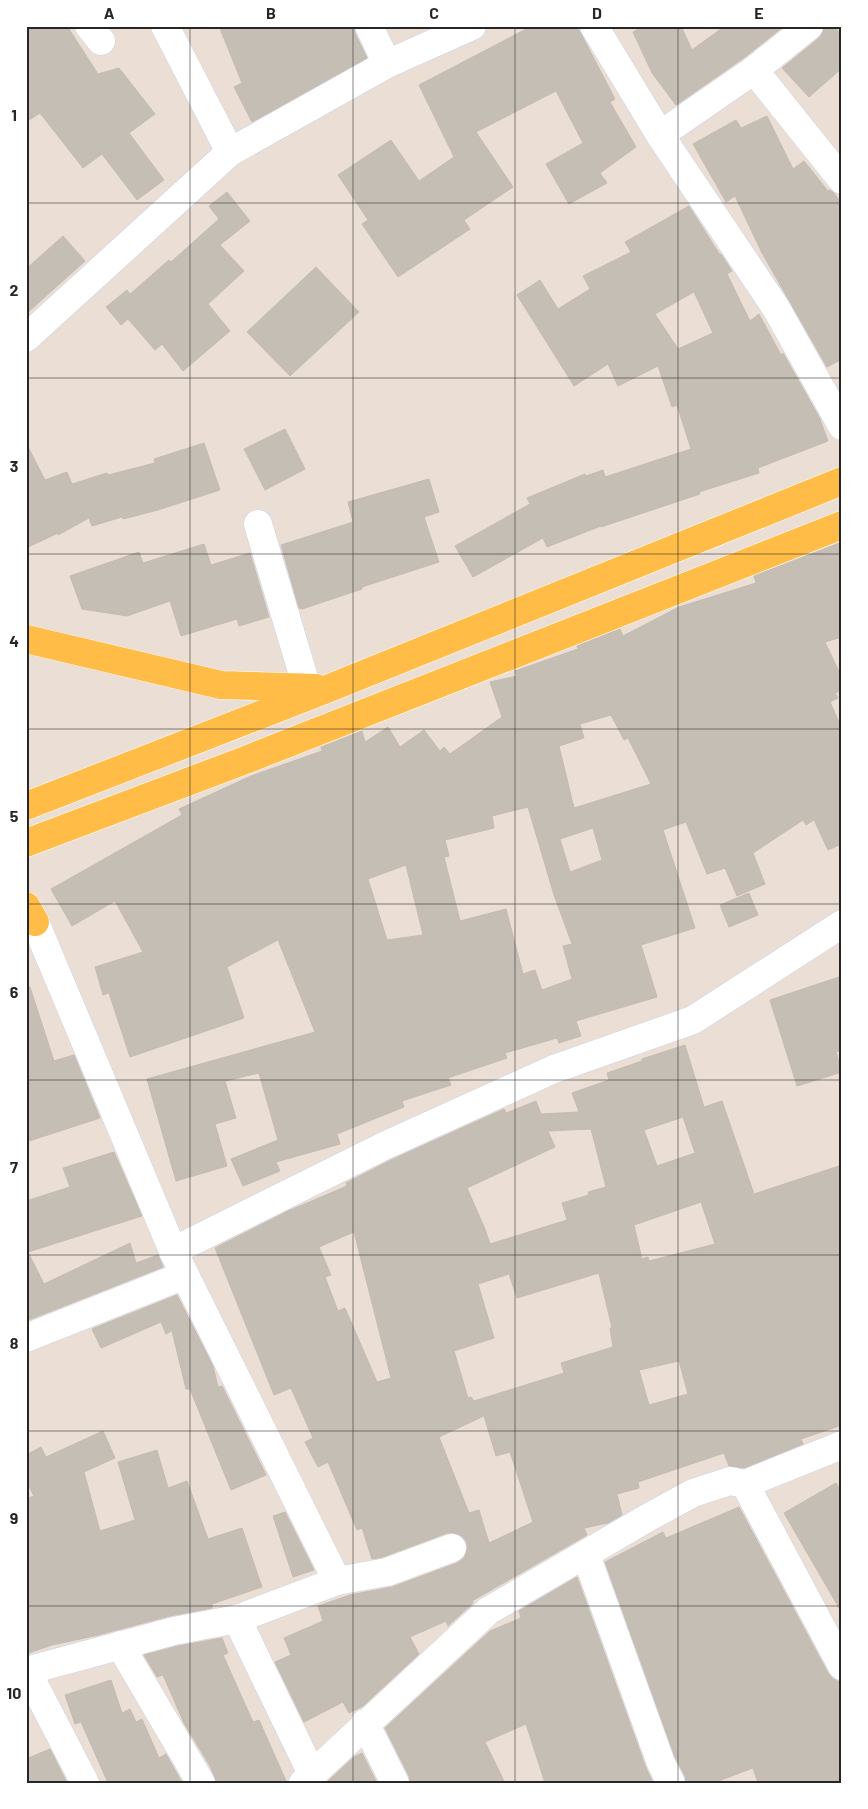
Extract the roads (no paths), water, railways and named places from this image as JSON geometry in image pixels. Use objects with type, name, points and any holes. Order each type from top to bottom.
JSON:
[{"type":"main road","points":[[26,806],[842,481]]},
{"type":"main road","points":[[26,844],[243,761],[842,525]]},
{"type":"main road","points":[[26,639],[221,685],[317,689]]},
{"type":"street","points":[[165,26],[230,152]]},
{"type":"street","points":[[369,26],[387,64]]},
{"type":"street","points":[[26,338],[230,152],[387,64],[472,26]]},
{"type":"street","points":[[594,26],[660,135],[776,308],[842,426]]},
{"type":"street","points":[[660,135],[754,70],[809,26]]},
{"type":"street","points":[[754,70],[842,180]]},
{"type":"street","points":[[258,524],[317,689]]},
{"type":"street","points":[[31,914],[173,1250],[337,1581]]},
{"type":"street","points":[[173,1250],[384,1146],[554,1069],[693,1020],[842,924]]},
{"type":"street","points":[[26,1338],[185,1275]]},
{"type":"street","points":[[237,1619],[307,1778],[488,1611],[693,1493],[730,1481],[745,1484],[842,1445]]},
{"type":"street","points":[[745,1484],[842,1666]]},
{"type":"street","points":[[84,1783],[27,1671],[174,1631],[237,1619],[337,1581],[387,1572],[452,1548]]},
{"type":"street","points":[[586,1555],[671,1783]]},
{"type":"street","points":[[120,1646],[201,1783]]},
{"type":"street","points":[[365,1724],[395,1783]]}]
